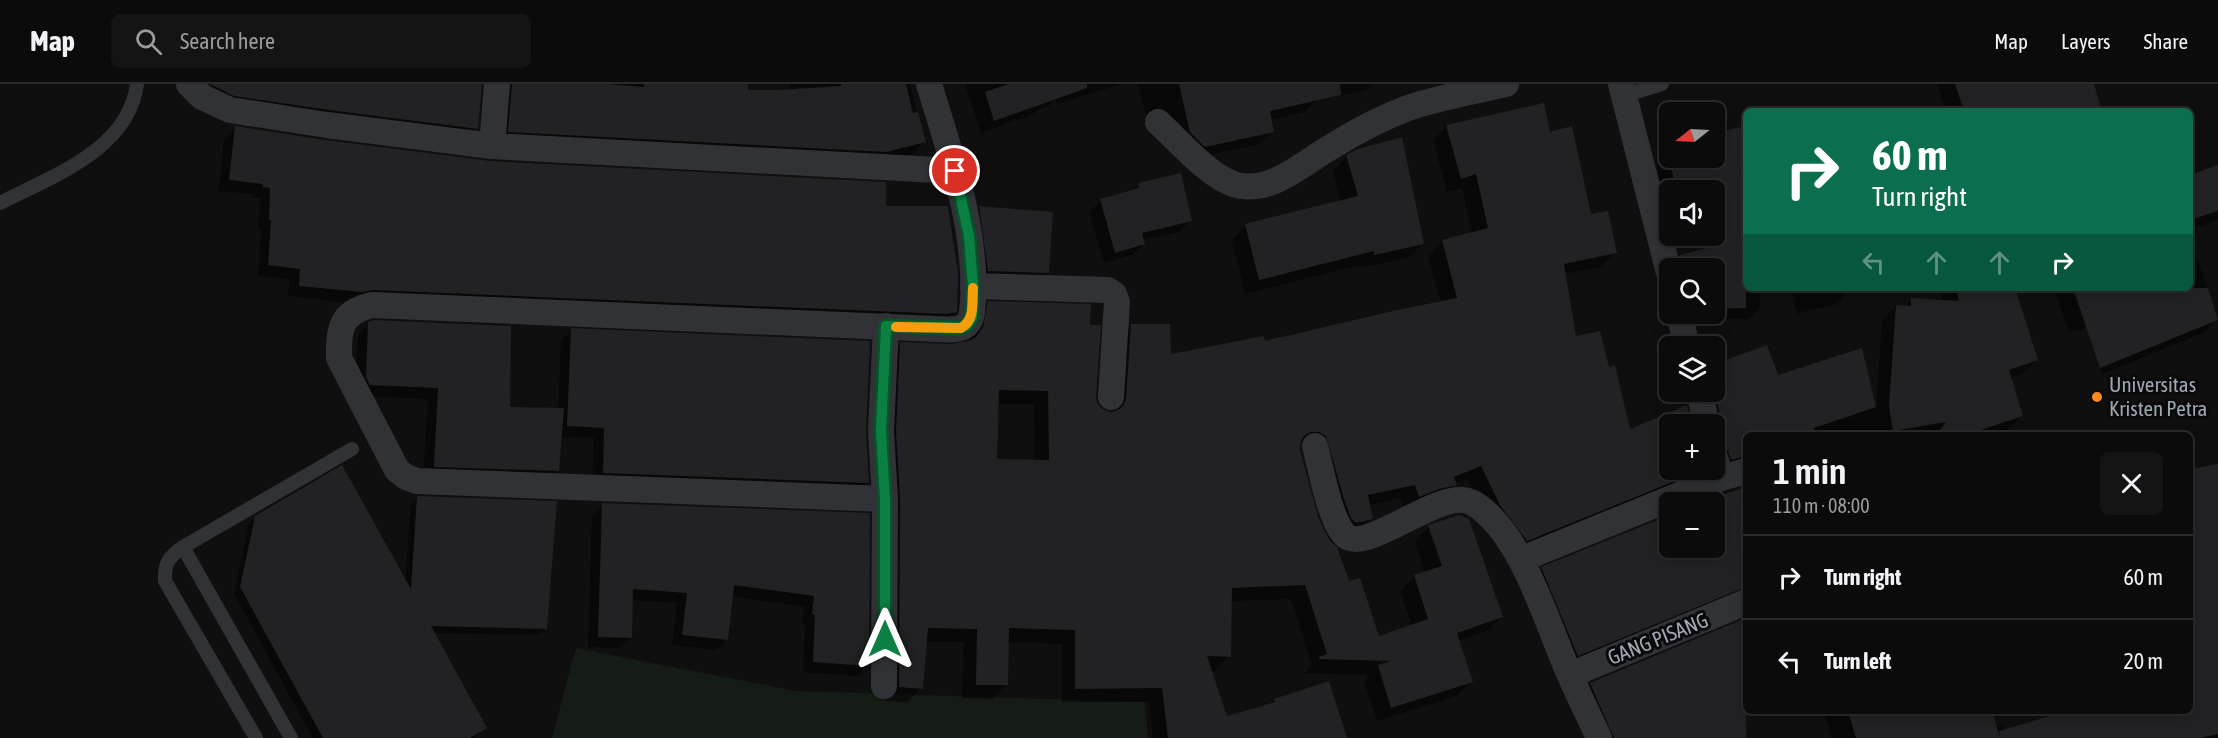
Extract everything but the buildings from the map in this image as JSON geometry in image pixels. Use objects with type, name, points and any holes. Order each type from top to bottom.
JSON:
[{"type":"street","points":[[492,146],[497,84]]},
{"type":"street","points":[[885,499],[417,481],[397,470],[339,358],[338,342],[340,327],[347,316],[359,308],[372,304],[961,328],[967,325],[972,317],[973,286],[969,236],[955,171],[928,84]]},
{"type":"street","points":[[1158,122],[1211,171],[1235,184],[1258,186],[1285,175],[1372,124],[1409,108],[1506,84]]},
{"type":"street","points":[[190,86],[213,104],[230,110],[492,146],[955,171]]},
{"type":"street","points":[[1622,90],[1665,258]]},
{"type":"street","points":[[973,286],[1108,290],[1114,294],[1117,302],[1111,397]]},
{"type":"street","points":[[884,686],[885,499],[881,431],[886,326]]},
{"type":"street","points":[[1315,446],[1332,506],[1342,532],[1347,538],[1354,540],[1369,537],[1436,505],[1462,499],[1472,502],[1483,510],[1506,534],[1521,559],[1599,738]]},
{"type":"street","points":[[1725,467],[1743,470]]},
{"type":"street","points":[[1521,559],[1688,480]]},
{"type":"street","name":"GANG PISANG","points":[[1570,675],[1743,603]]},
{"type":"lane","points":[[0,203],[79,162],[109,139],[132,104],[137,84]]},
{"type":"lane","points":[[1622,90],[1662,84]]},
{"type":"lane","points":[[256,738],[165,581],[164,569],[169,558],[183,547],[352,449]]},
{"type":"lane","points":[[183,547],[291,738]]},
{"type":"shaded area","points":[[576,648],[796,691],[1145,702],[1148,738],[552,738]]},
{"type":"slow traffic","points":[[896,327],[953,329],[967,325],[972,317],[973,288]]},
{"type":"place","name":"Universitas Kristen Petra","points":[[2097,397]]},
{"type":"route","points":[[885,639],[885,499],[881,431],[886,326],[953,329],[967,325],[972,317],[972,258],[955,171]]}]
